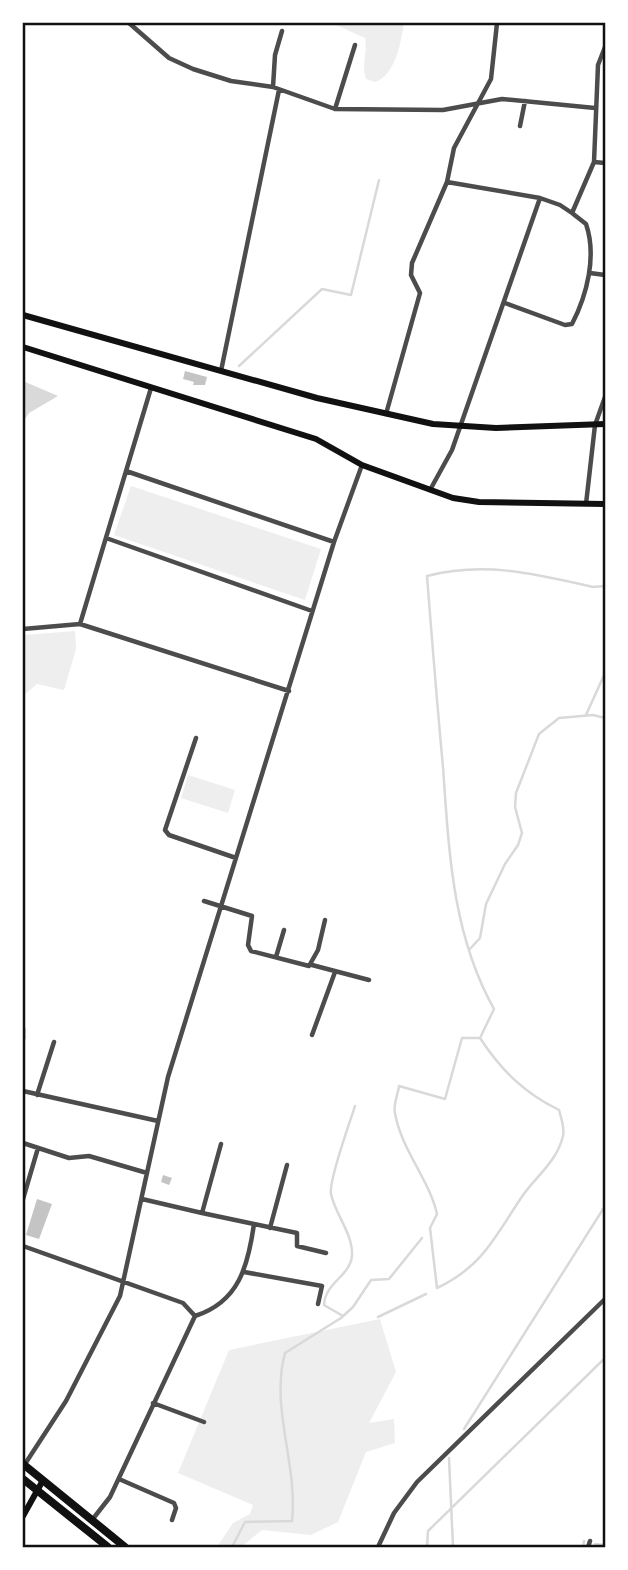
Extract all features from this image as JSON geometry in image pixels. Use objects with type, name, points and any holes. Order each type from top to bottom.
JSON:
[{"type":"highway","points":[[23,1466],[39,1486],[108,1547]]},
{"type":"highway","points":[[23,1479],[39,1486],[92,1520],[125,1547]]},
{"type":"main road","points":[[23,315],[221,372],[386,415],[459,428],[605,424]]},
{"type":"main road","points":[[23,347],[316,439],[362,465],[430,490],[479,502],[605,504]]},
{"type":"main road","points":[[23,1516],[39,1486]]},
{"type":"street","points":[[129,23],[169,58],[193,69],[231,81],[273,87],[335,109],[416,111],[460,108],[502,99],[594,108]]},
{"type":"street","points":[[386,415],[420,293],[411,275],[412,263],[447,182],[454,148],[475,104],[491,79],[497,23]]},
{"type":"street","points":[[273,87],[275,55],[282,31]]},
{"type":"street","points":[[335,109],[355,45]]},
{"type":"street","points":[[572,214],[594,162],[594,108],[598,61],[605,47]]},
{"type":"street","points":[[221,372],[279,90]]},
{"type":"street","points":[[520,126],[525,101]]},
{"type":"street","points":[[594,162],[605,163]]},
{"type":"street","points":[[447,182],[540,198],[560,205],[586,225],[590,235],[590,273],[571,326],[505,303]]},
{"type":"street","points":[[430,490],[449,458],[540,198]]},
{"type":"street","points":[[590,273],[605,275]]},
{"type":"street","points":[[80,624],[151,388]]},
{"type":"street","points":[[586,504],[595,425],[605,397]]},
{"type":"street","points":[[23,1466],[66,1401],[124,1282],[168,1077],[312,611],[362,465]]},
{"type":"street","points":[[126,471],[334,542]]},
{"type":"street","points":[[106,538],[312,611]]},
{"type":"street","points":[[23,629],[80,624],[289,691]]},
{"type":"street","points":[[196,738],[165,830],[169,835],[236,858]]},
{"type":"street","points":[[204,901],[252,916],[249,949],[369,980]]},
{"type":"street","points":[[312,965],[325,920]]},
{"type":"street","points":[[276,957],[284,930]]},
{"type":"street","points":[[313,1035],[335,972]]},
{"type":"street","points":[[23,1028],[23,1039]]},
{"type":"street","points":[[37,1094],[54,1042]]},
{"type":"street","points":[[23,1091],[158,1121]]},
{"type":"street","points":[[23,1143],[69,1158],[89,1156],[147,1173]]},
{"type":"street","points":[[202,1213],[221,1144]]},
{"type":"street","points":[[23,1199],[38,1148]]},
{"type":"street","points":[[270,1228],[287,1165]]},
{"type":"street","points":[[142,1199],[297,1233],[298,1246],[327,1253]]},
{"type":"street","points":[[92,1520],[102,1512],[119,1479],[195,1316],[228,1299],[244,1272],[254,1224]]},
{"type":"street","points":[[23,1246],[183,1303],[195,1316]]},
{"type":"street","points":[[244,1272],[322,1286],[318,1304]]},
{"type":"street","points":[[377,1547],[394,1513],[417,1482],[605,1299]]},
{"type":"street","points":[[153,1403],[204,1422]]},
{"type":"street","points":[[119,1479],[174,1503],[176,1508],[172,1520]]},
{"type":"street","points":[[587,1547],[590,1541]]},
{"type":"shaded area","points":[[332,23],[404,23],[396,57],[388,72],[375,82],[366,79],[365,38]]},
{"type":"shaded area","points":[[23,381],[58,396],[29,413],[23,422]]},
{"type":"shaded area","points":[[131,486],[321,549],[305,600],[114,535]]},
{"type":"shaded area","points":[[75,631],[76,649],[64,690],[37,684],[23,696],[23,635]]},
{"type":"shaded area","points":[[188,775],[235,790],[228,813],[181,798]]},
{"type":"shaded area","points":[[380,1319],[396,1372],[369,1423],[394,1419],[395,1443],[366,1452],[338,1522],[311,1535],[262,1530],[241,1547],[217,1547],[233,1523],[250,1514],[253,1505],[178,1473],[229,1350]]},
{"type":"building","points":[[185,371],[207,377],[205,385],[193,385],[194,382],[183,379]]},
{"type":"building","points":[[163,1175],[172,1178],[169,1185],[161,1182]]},
{"type":"building","points":[[37,1199],[52,1204],[39,1239],[26,1235]]},
{"type":"waterway","points":[[239,366],[322,289],[351,295],[379,180]]},
{"type":"waterway","points":[[480,1038],[462,1038],[445,1099],[399,1086],[395,1103],[398,1126],[437,1214],[430,1228],[437,1288],[465,1271],[486,1250],[521,1198],[556,1154],[564,1130],[559,1110],[514,1080],[480,1038],[494,1009],[469,951],[455,891],[427,576],[490,569],[531,574],[593,587],[605,586]]},
{"type":"waterway","points":[[586,715],[605,673]]},
{"type":"waterway","points":[[469,950],[480,938],[486,904],[522,833],[515,807],[516,793],[539,734],[559,718],[593,715],[605,718]]},
{"type":"waterway","points":[[343,1316],[324,1305],[329,1290],[351,1262],[350,1239],[333,1202],[331,1187],[355,1106]]},
{"type":"waterway","points":[[464,1429],[605,1206]]},
{"type":"waterway","points":[[232,1547],[245,1522],[292,1521],[293,1500],[281,1394],[285,1353],[341,1318],[353,1307],[371,1280],[389,1279],[422,1238]]},
{"type":"waterway","points":[[378,1317],[426,1294]]},
{"type":"waterway","points":[[427,1547],[428,1531],[605,1358]]},
{"type":"waterway","points":[[449,1458],[453,1547]]},
{"type":"waterway","points":[[583,1547],[584,1541]]},
{"type":"waterway","points":[[595,1544],[605,1545]]}]
